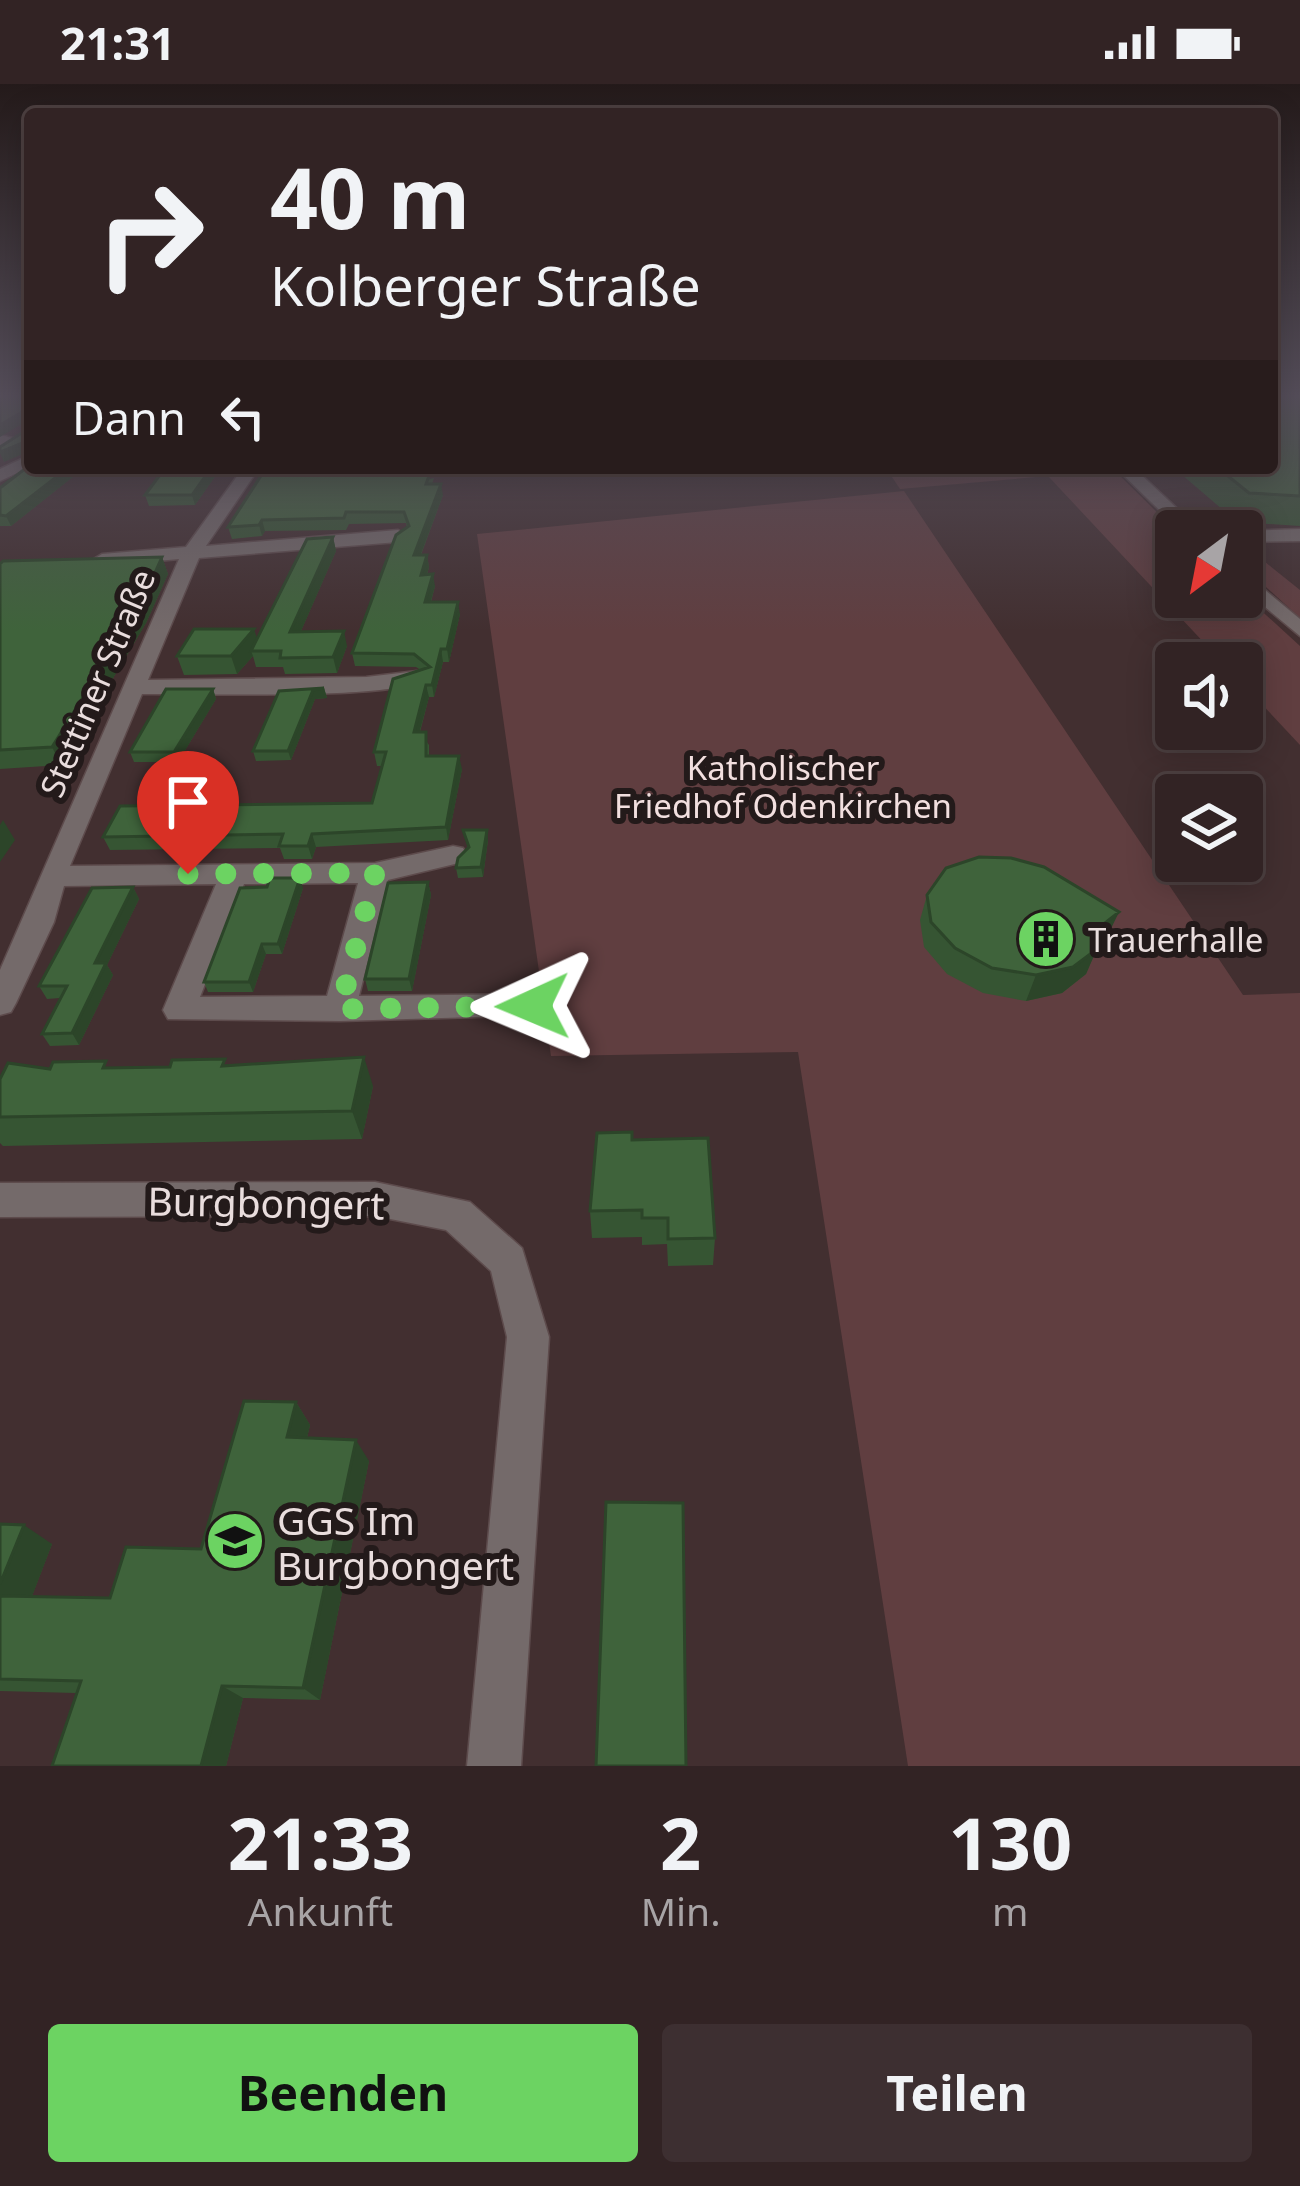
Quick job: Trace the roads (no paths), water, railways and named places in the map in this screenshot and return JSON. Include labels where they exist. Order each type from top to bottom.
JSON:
[{"type":"street","name":"Stettiner Straße","points":[[0,1003],[39,922],[52,876],[191,554],[247,474]]},
{"type":"street","points":[[1130,474],[1169,510]]},
{"type":"street","points":[[87,561],[398,536]]},
{"type":"street","points":[[1263,536],[1276,536],[1298,548]]},
{"type":"street","points":[[1263,596],[1300,630]]},
{"type":"street","points":[[132,687],[365,684],[417,678]]},
{"type":"street","points":[[52,876],[375,873],[453,855]]},
{"type":"street","points":[[340,1009],[375,873]]},
{"type":"street","points":[[234,874],[179,1010],[533,1006]]},
{"type":"street","name":"Burgbongert","points":[[0,1200],[375,1199],[456,1214],[508,1261],[528,1337],[494,1766]]},
{"type":"place","name":"Trauerhalle","points":[[1046,939]]},
{"type":"place","name":"GGS Im Burgbongert","points":[[235,1541]]},
{"type":"park label","name":"Katholischer Friedhof Odenkirchen","points":[[783,786]]}]
